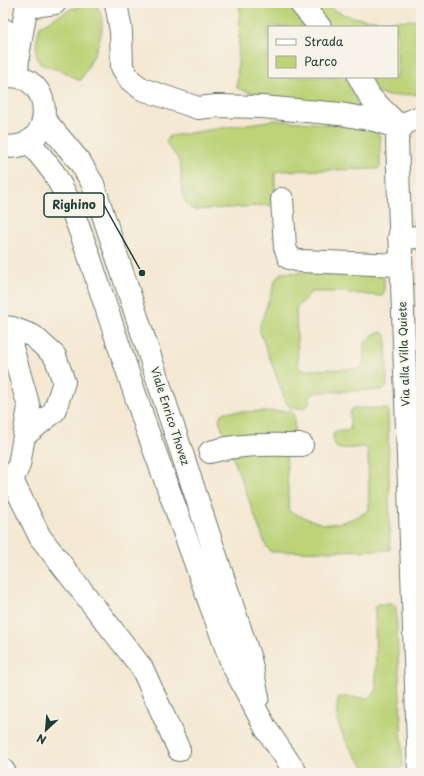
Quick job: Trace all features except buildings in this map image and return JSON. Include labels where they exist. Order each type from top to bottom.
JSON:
[{"type":"street","points":[[10,77],[18,56],[27,5],[55,3]]},
{"type":"street","points":[[116,3],[121,30],[122,67],[130,80],[142,89],[198,108],[216,106],[262,107],[340,114],[374,120],[400,128]]},
{"type":"street","points":[[300,3],[319,26]]},
{"type":"street","points":[[3,29],[7,32],[10,77]]},
{"type":"street","points":[[10,77],[29,82],[37,89],[45,108],[41,128],[11,147]]},
{"type":"street","points":[[360,78],[370,97],[400,128]]},
{"type":"street","points":[[400,128],[408,121],[421,117]]},
{"type":"street","name":"Viale Enrico Thovez","points":[[44,119],[80,162],[93,184],[250,658],[265,727]]},
{"type":"street","name":"Via alla Villa Quiete","points":[[400,128],[397,140],[399,238],[419,693],[419,773]]},
{"type":"street","name":"Viale Enrico Thovez","points":[[11,147],[54,173],[68,199],[87,250],[146,426],[232,664],[265,727],[296,773]]},
{"type":"street","points":[[282,199],[284,247],[289,258],[300,261],[400,265]]},
{"type":"street","points":[[399,238],[421,237]]},
{"type":"street","points":[[3,327],[12,328],[33,336],[55,356],[64,382],[54,412],[24,436]]},
{"type":"street","points":[[3,336],[11,344],[29,406],[19,465],[7,479],[40,537],[142,668],[179,750]]},
{"type":"street","points":[[210,452],[228,447],[254,444],[302,444]]},
{"type":"green space","points":[[94,3],[100,11],[102,31],[95,52],[81,80],[78,80],[65,72],[40,64],[36,50],[40,26],[71,9]]},
{"type":"green space","points":[[231,3],[290,3],[307,26],[268,26],[268,78],[346,78],[365,104],[366,108],[362,111],[252,93],[237,88],[240,9],[238,5]]},
{"type":"green space","points":[[309,3],[324,3],[345,15],[370,20],[421,20],[421,94],[388,96],[375,91],[365,78],[398,78],[398,26],[326,26]]},
{"type":"green space","points":[[274,120],[363,127],[376,131],[380,137],[380,167],[377,169],[279,171],[275,173],[275,197],[273,205],[194,210],[189,206],[183,195],[180,164],[166,142],[170,136]]},
{"type":"green space","points":[[419,213],[421,213],[421,252],[413,248],[413,220]]},
{"type":"green space","points":[[380,271],[384,274],[384,294],[381,296],[341,292],[311,292],[296,309],[298,365],[301,370],[359,369],[363,366],[364,343],[372,335],[382,332],[386,335],[387,387],[383,390],[317,392],[310,396],[309,404],[304,408],[291,408],[286,402],[260,332],[260,325],[276,279],[281,273]]},
{"type":"green space","points":[[353,408],[385,408],[388,410],[390,550],[271,552],[266,546],[219,420],[221,415],[225,412],[291,411],[294,416],[295,443],[286,450],[289,511],[316,522],[330,524],[355,518],[369,509],[368,449],[365,447],[339,449],[335,446],[333,435],[335,431],[347,431],[350,429],[350,413]]},
{"type":"green space","points":[[378,604],[393,604],[396,607],[403,767],[385,773],[369,773],[344,738],[337,718],[337,707],[339,697],[369,698],[376,691],[375,606]]},
{"type":"place","name":"Righino","points":[[142,273]]}]
